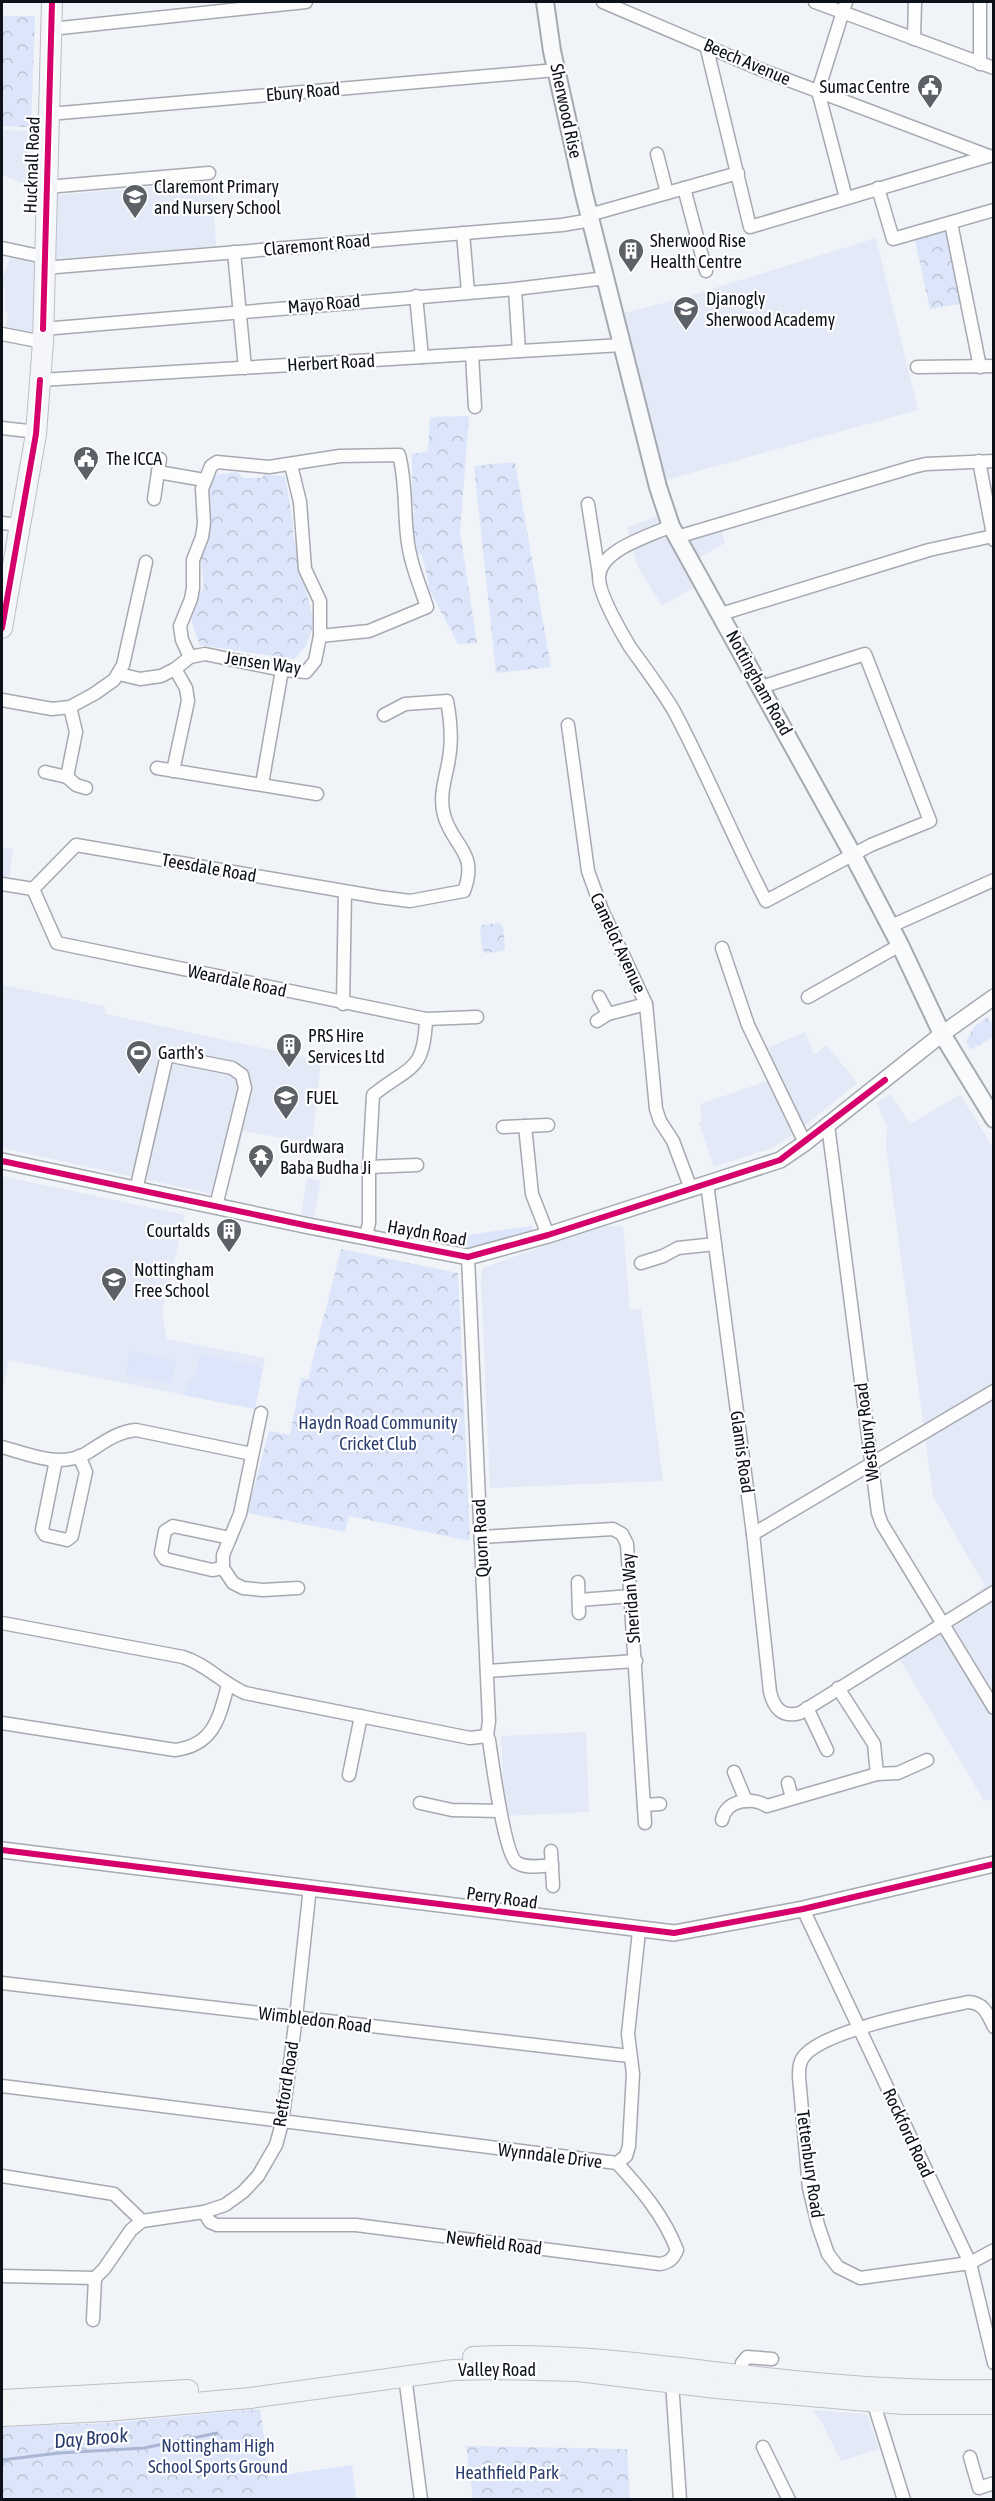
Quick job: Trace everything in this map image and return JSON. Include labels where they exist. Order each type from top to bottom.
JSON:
[{"type":"highway","name":"Valley Road","points":[[2,2400],[44,2400],[235,2387],[449,2358],[509,2355],[619,2360],[741,2376],[918,2390],[993,2390]]},
{"type":"highway","name":"Valley Road","points":[[2,2415],[106,2411],[258,2397],[453,2370],[532,2369],[578,2371],[873,2401],[947,2406],[993,2404]]},
{"type":"main road","name":"Hucknall Road","points":[[2,628],[11,524],[37,432],[43,335],[52,2]]},
{"type":"main road","name":"Sherwood Rise","points":[[545,2],[556,70],[590,218]]},
{"type":"main road","name":"Nottingham Road","points":[[590,218],[658,487],[674,532],[891,926],[942,1034],[991,1110]]},
{"type":"street","points":[[51,29],[306,2]]},
{"type":"street","name":"Beech Avenue","points":[[603,2],[762,70],[991,157]]},
{"type":"street","points":[[815,2],[844,7],[914,39],[993,68]]},
{"type":"street","points":[[914,39],[915,2]]},
{"type":"street","points":[[980,2],[980,64]]},
{"type":"street","points":[[844,7],[818,91],[846,198]]},
{"type":"street","points":[[706,45],[750,226],[991,157]]},
{"type":"street","name":"Ebury Road","points":[[49,114],[556,70]]},
{"type":"street","points":[[657,154],[667,193]]},
{"type":"street","points":[[47,187],[209,173]]},
{"type":"street","name":"Claremont Road","points":[[2,248],[44,263],[234,252],[562,225],[738,173]]},
{"type":"street","points":[[684,188],[706,271]]},
{"type":"street","points":[[878,188],[893,239],[993,210]]},
{"type":"street","points":[[951,223],[980,367]]},
{"type":"street","points":[[463,233],[468,292]]},
{"type":"street","points":[[234,252],[245,368]]},
{"type":"street","name":"Mayo Road","points":[[2,334],[43,335],[240,311],[515,289],[606,278]]},
{"type":"street","points":[[515,289],[519,351]]},
{"type":"street","points":[[416,296],[422,357]]},
{"type":"street","name":"Herbert Road","points":[[40,380],[622,345]]},
{"type":"street","points":[[471,354],[475,407]]},
{"type":"street","points":[[917,367],[993,366]]},
{"type":"street","points":[[2,428],[37,432]]},
{"type":"street","points":[[119,674],[140,679],[160,676],[175,669],[190,657],[182,640],[180,626],[191,599],[193,560],[202,537],[204,523],[202,489],[211,466],[217,462],[269,467],[340,456],[399,455],[404,480],[408,543],[417,582],[427,607],[369,631],[320,636]]},
{"type":"street","points":[[721,614],[929,550],[993,538],[979,461]]},
{"type":"street","points":[[599,576],[603,564],[614,552],[674,532],[913,467],[993,461]]},
{"type":"street","name":"Jensen Way","points":[[190,657],[205,654],[282,670],[306,672],[315,661],[320,636],[320,602],[305,569],[300,502],[291,465]]},
{"type":"street","points":[[154,499],[159,466],[204,480]]},
{"type":"street","points":[[588,504],[599,576],[618,627],[672,709],[766,901],[853,855],[930,821],[865,654],[761,687]]},
{"type":"street","points":[[2,700],[52,709],[70,707],[94,694],[119,674],[146,562]]},
{"type":"street","points":[[173,771],[188,700],[186,688],[175,669]]},
{"type":"street","points":[[255,783],[282,670]]},
{"type":"street","name":"Teesdale Road","points":[[33,889],[76,845],[345,892],[410,901],[464,891],[468,862],[462,846],[444,816],[441,799],[450,751],[451,720],[447,701],[405,704],[384,715]]},
{"type":"street","points":[[68,777],[76,732],[70,707]]},
{"type":"street","name":"Camelot Avenue","points":[[568,725],[580,761],[581,828],[593,889],[646,1004],[656,1109],[660,1121],[673,1141],[692,1189]]},
{"type":"street","points":[[157,768],[317,794]]},
{"type":"street","points":[[45,772],[68,777],[76,785],[86,788]]},
{"type":"street","points":[[891,926],[993,880]]},
{"type":"street","points":[[2,884],[33,889]]},
{"type":"street","name":"Weardale Road","points":[[33,889],[57,943],[343,1004],[426,1019],[477,1017]]},
{"type":"street","points":[[343,1004],[345,892]]},
{"type":"street","points":[[808,997],[900,945]]},
{"type":"street","points":[[722,946],[752,1034],[805,1143]]},
{"type":"street","points":[[599,997],[608,1014]]},
{"type":"street","name":"Haydn Road","points":[[2,1161],[468,1257],[548,1235],[771,1164],[805,1143],[942,1034],[993,998]]},
{"type":"street","points":[[597,1021],[608,1014],[646,1004]]},
{"type":"street","points":[[366,1236],[369,1222],[373,1095],[396,1080],[420,1059],[425,1045],[426,1019]]},
{"type":"street","points":[[136,1190],[167,1055],[232,1068],[242,1076],[245,1088],[216,1206]]},
{"type":"street","points":[[503,1127],[548,1125]]},
{"type":"street","name":"Westbury Road","points":[[828,1125],[875,1500],[882,1524],[944,1623],[993,1708]]},
{"type":"street","points":[[525,1126],[532,1194],[548,1235]]},
{"type":"street","points":[[369,1167],[417,1165]]},
{"type":"street","name":"Glamis Road","points":[[707,1183],[753,1534],[770,1692],[775,1707],[786,1714],[795,1714],[807,1708]]},
{"type":"street","points":[[641,1263],[678,1248],[715,1244]]},
{"type":"street","name":"Quorn Road","points":[[468,1257],[489,1721],[487,1736],[501,1813],[512,1857],[517,1862],[530,1866],[552,1865]]},
{"type":"street","points":[[753,1534],[993,1391]]},
{"type":"street","points":[[261,1413],[240,1514],[223,1555],[223,1568],[233,1583],[243,1588],[263,1590],[298,1588]]},
{"type":"street","points":[[2,1447],[56,1460],[79,1456],[114,1435],[136,1430],[252,1454]]},
{"type":"street","points":[[56,1460],[42,1530],[45,1535],[67,1540],[72,1536],[86,1472],[79,1456]]},
{"type":"street","points":[[223,1568],[212,1570],[165,1559],[161,1553],[165,1531],[172,1526],[230,1538]]},
{"type":"street","name":"Sheridan Way","points":[[481,1537],[613,1529],[622,1534],[627,1544],[645,1823]]},
{"type":"street","points":[[578,1582],[579,1613]]},
{"type":"street","points":[[827,1750],[807,1708],[993,1592]]},
{"type":"street","points":[[579,1600],[631,1596]]},
{"type":"street","points":[[2,1623],[183,1657],[202,1666],[228,1685],[245,1692],[470,1738],[487,1736]]},
{"type":"street","points":[[487,1671],[636,1661]]},
{"type":"street","points":[[2,1724],[175,1750],[198,1744],[209,1734],[220,1715],[228,1685]]},
{"type":"street","points":[[838,1688],[874,1744],[878,1774]]},
{"type":"street","points":[[349,1775],[361,1716]]},
{"type":"street","points":[[722,1820],[730,1806],[746,1801],[757,1801],[767,1806],[878,1774],[898,1773],[927,1760]]},
{"type":"street","points":[[734,1772],[746,1801]]},
{"type":"street","points":[[788,1784],[792,1798]]},
{"type":"street","points":[[420,1803],[452,1810],[501,1813]]},
{"type":"street","points":[[644,1805],[660,1804]]},
{"type":"street","name":"Perry Road","points":[[2,1850],[674,1934],[803,1909],[993,1864]]},
{"type":"street","points":[[551,1851],[553,1886]]},
{"type":"street","name":"Retford Road","points":[[142,2221],[204,2212],[225,2205],[243,2192],[258,2176],[276,2145],[282,2123],[296,2017],[310,1887]]},
{"type":"street","name":"Rockford Road","points":[[803,1909],[969,2263],[993,2363]]},
{"type":"street","name":"Wynndale Drive","points":[[2,2086],[282,2123],[617,2163],[626,2156],[629,2146],[633,2074],[628,2034],[639,1930]]},
{"type":"street","name":"Wimbledon Road","points":[[2,1983],[629,2056]]},
{"type":"street","name":"Tettenbury Road","points":[[969,2263],[860,2278],[838,2267],[828,2254],[809,2188],[799,2077],[800,2061],[812,2049],[859,2028],[968,2002],[975,2002],[984,2007],[993,2027]]},
{"type":"street","name":"Newfield Road","points":[[204,2212],[210,2222],[217,2225],[356,2225],[649,2262],[668,2262],[677,2250],[673,2240],[659,2214],[642,2190],[617,2163]]},
{"type":"street","points":[[2,2176],[114,2194],[142,2221],[131,2230],[95,2278],[93,2320]]},
{"type":"street","points":[[969,2263],[993,2250]]},
{"type":"street","points":[[2,2276],[95,2278]]},
{"type":"street","points":[[741,2376],[742,2363],[747,2357],[772,2359]]},
{"type":"street","points":[[405,2376],[421,2499]]},
{"type":"street","points":[[672,2382],[680,2499]]},
{"type":"street","points":[[873,2401],[904,2499]]},
{"type":"street","points":[[763,2447],[789,2499]]},
{"type":"street","points":[[970,2457],[979,2488],[993,2483]]},
{"type":"shaded area","points":[[2,130],[34,131],[32,187],[2,175]]},
{"type":"shaded area","name":"Claremont Primary and Nursery School","points":[[212,182],[216,246],[54,259],[56,195]]},
{"type":"shaded area","points":[[876,238],[918,410],[666,480],[624,313],[683,298]]},
{"type":"shaded area","points":[[10,257],[36,263],[34,336],[4,331],[8,313],[5,312],[5,287],[2,286],[2,280]]},
{"type":"shaded area","points":[[658,516],[672,544],[720,528],[725,543],[684,567],[695,587],[662,606],[637,565],[627,528]]},
{"type":"shaded area","points":[[2,847],[13,849],[8,884],[2,883]]},
{"type":"shaded area","points":[[2,985],[104,1006],[106,1014],[321,1061],[312,1143],[243,1131],[238,1155],[229,1164],[222,1196],[2,1148]]},
{"type":"shaded area","points":[[805,1032],[814,1055],[827,1045],[857,1083],[803,1127],[768,1048]]},
{"type":"shaded area","points":[[768,1081],[792,1135],[772,1148],[714,1167],[699,1123],[702,1122],[700,1104]]},
{"type":"shaded area","points":[[890,1094],[910,1124],[959,1095],[961,1096],[993,1147],[993,1802],[991,1799],[984,1801],[898,1656],[985,1586],[933,1496],[886,1146],[887,1127],[877,1103]]},
{"type":"shaded area","name":"Nottingham Free School","points":[[2,1176],[185,1215],[162,1313],[167,1339],[265,1358],[255,1409],[9,1360],[2,1394]]},
{"type":"shaded area","points":[[307,1178],[321,1181],[314,1217],[301,1214]]},
{"type":"shaded area","points":[[603,1225],[623,1227],[630,1310],[641,1309],[663,1481],[490,1488],[481,1279],[483,1268]]},
{"type":"shaded area","points":[[586,1732],[589,1812],[505,1816],[501,1736]]},
{"type":"shaded area","points":[[812,2410],[867,2414],[879,2449],[841,2461],[822,2423]]},
{"type":"green space","points":[[2,16],[35,16],[31,127],[2,126]]},
{"type":"green space","points":[[949,226],[965,303],[930,309],[914,236]]},
{"type":"green space","points":[[469,416],[460,532],[477,643],[458,644],[428,587],[422,555],[417,553],[414,542],[412,454],[428,451],[430,417]]},
{"type":"green space","points":[[515,462],[551,667],[496,673],[474,466]]},
{"type":"green space","points":[[266,471],[267,475],[285,476],[293,535],[314,624],[306,646],[294,659],[200,645],[192,622],[192,610],[204,588],[201,557],[208,534],[205,514],[210,492],[209,480],[213,475],[237,472],[243,478],[262,478]]},
{"type":"green space","points":[[498,923],[503,926],[505,948],[503,951],[486,953],[482,950],[480,928],[483,925]]},
{"type":"green space","points":[[988,1017],[993,1026],[993,1037],[970,1050],[966,1041],[974,1027]]},
{"type":"green space","points":[[532,1226],[532,1230],[477,1246],[467,1247],[424,1241]]},
{"type":"green space","name":"Haydn Road Community Cricket Club","points":[[341,1249],[458,1273],[470,1541],[349,1516],[345,1532],[247,1513],[269,1431],[290,1435],[301,1378],[308,1379]]},
{"type":"green space","points":[[130,1351],[176,1361],[171,1384],[125,1374]]},
{"type":"green space","points":[[200,1354],[263,1367],[255,1409],[183,1395],[190,1379],[195,1379]]},
{"type":"green space","name":"Nottingham High School Sports Ground","points":[[260,2409],[270,2476],[267,2477],[270,2499],[2,2499],[2,2427],[109,2423]]},
{"type":"green space","name":"Heathfield Park","points":[[466,2446],[627,2449],[630,2499],[473,2499]]},
{"type":"green space","points":[[352,2465],[356,2499],[270,2499],[267,2477]]},
{"type":"waterway","name":"Day Brook","points":[[2,2460],[59,2453],[144,2448],[217,2433]]},
{"type":"cycle path","points":[[43,329],[52,2]]},
{"type":"cycle path","points":[[2,628],[36,434],[40,380]]},
{"type":"cycle path","points":[[2,1161],[468,1257],[548,1235],[780,1160],[885,1080]]},
{"type":"cycle path","points":[[2,1850],[674,1933],[803,1909],[994,1864]]},
{"type":"place","name":"Sumac Centre","points":[[930,110]]},
{"type":"place","name":"Claremont Primary and Nursery School","points":[[135,220]]},
{"type":"place","name":"Sherwood Rise Health Centre","points":[[631,274]]},
{"type":"place","name":"Djanogly Sherwood Academy","points":[[686,332]]},
{"type":"place","name":"The ICCA","points":[[86,482]]},
{"type":"place","name":"PRS Hire Services Ltd","points":[[289,1069]]},
{"type":"place","name":"Garth's","points":[[139,1076]]},
{"type":"place","name":"FUEL","points":[[286,1121]]},
{"type":"place","name":"Gurdwara Baba Budha Ji","points":[[261,1180]]},
{"type":"place","name":"Courtalds","points":[[229,1254]]},
{"type":"place","name":"Nottingham Free School","points":[[114,1303]]}]
